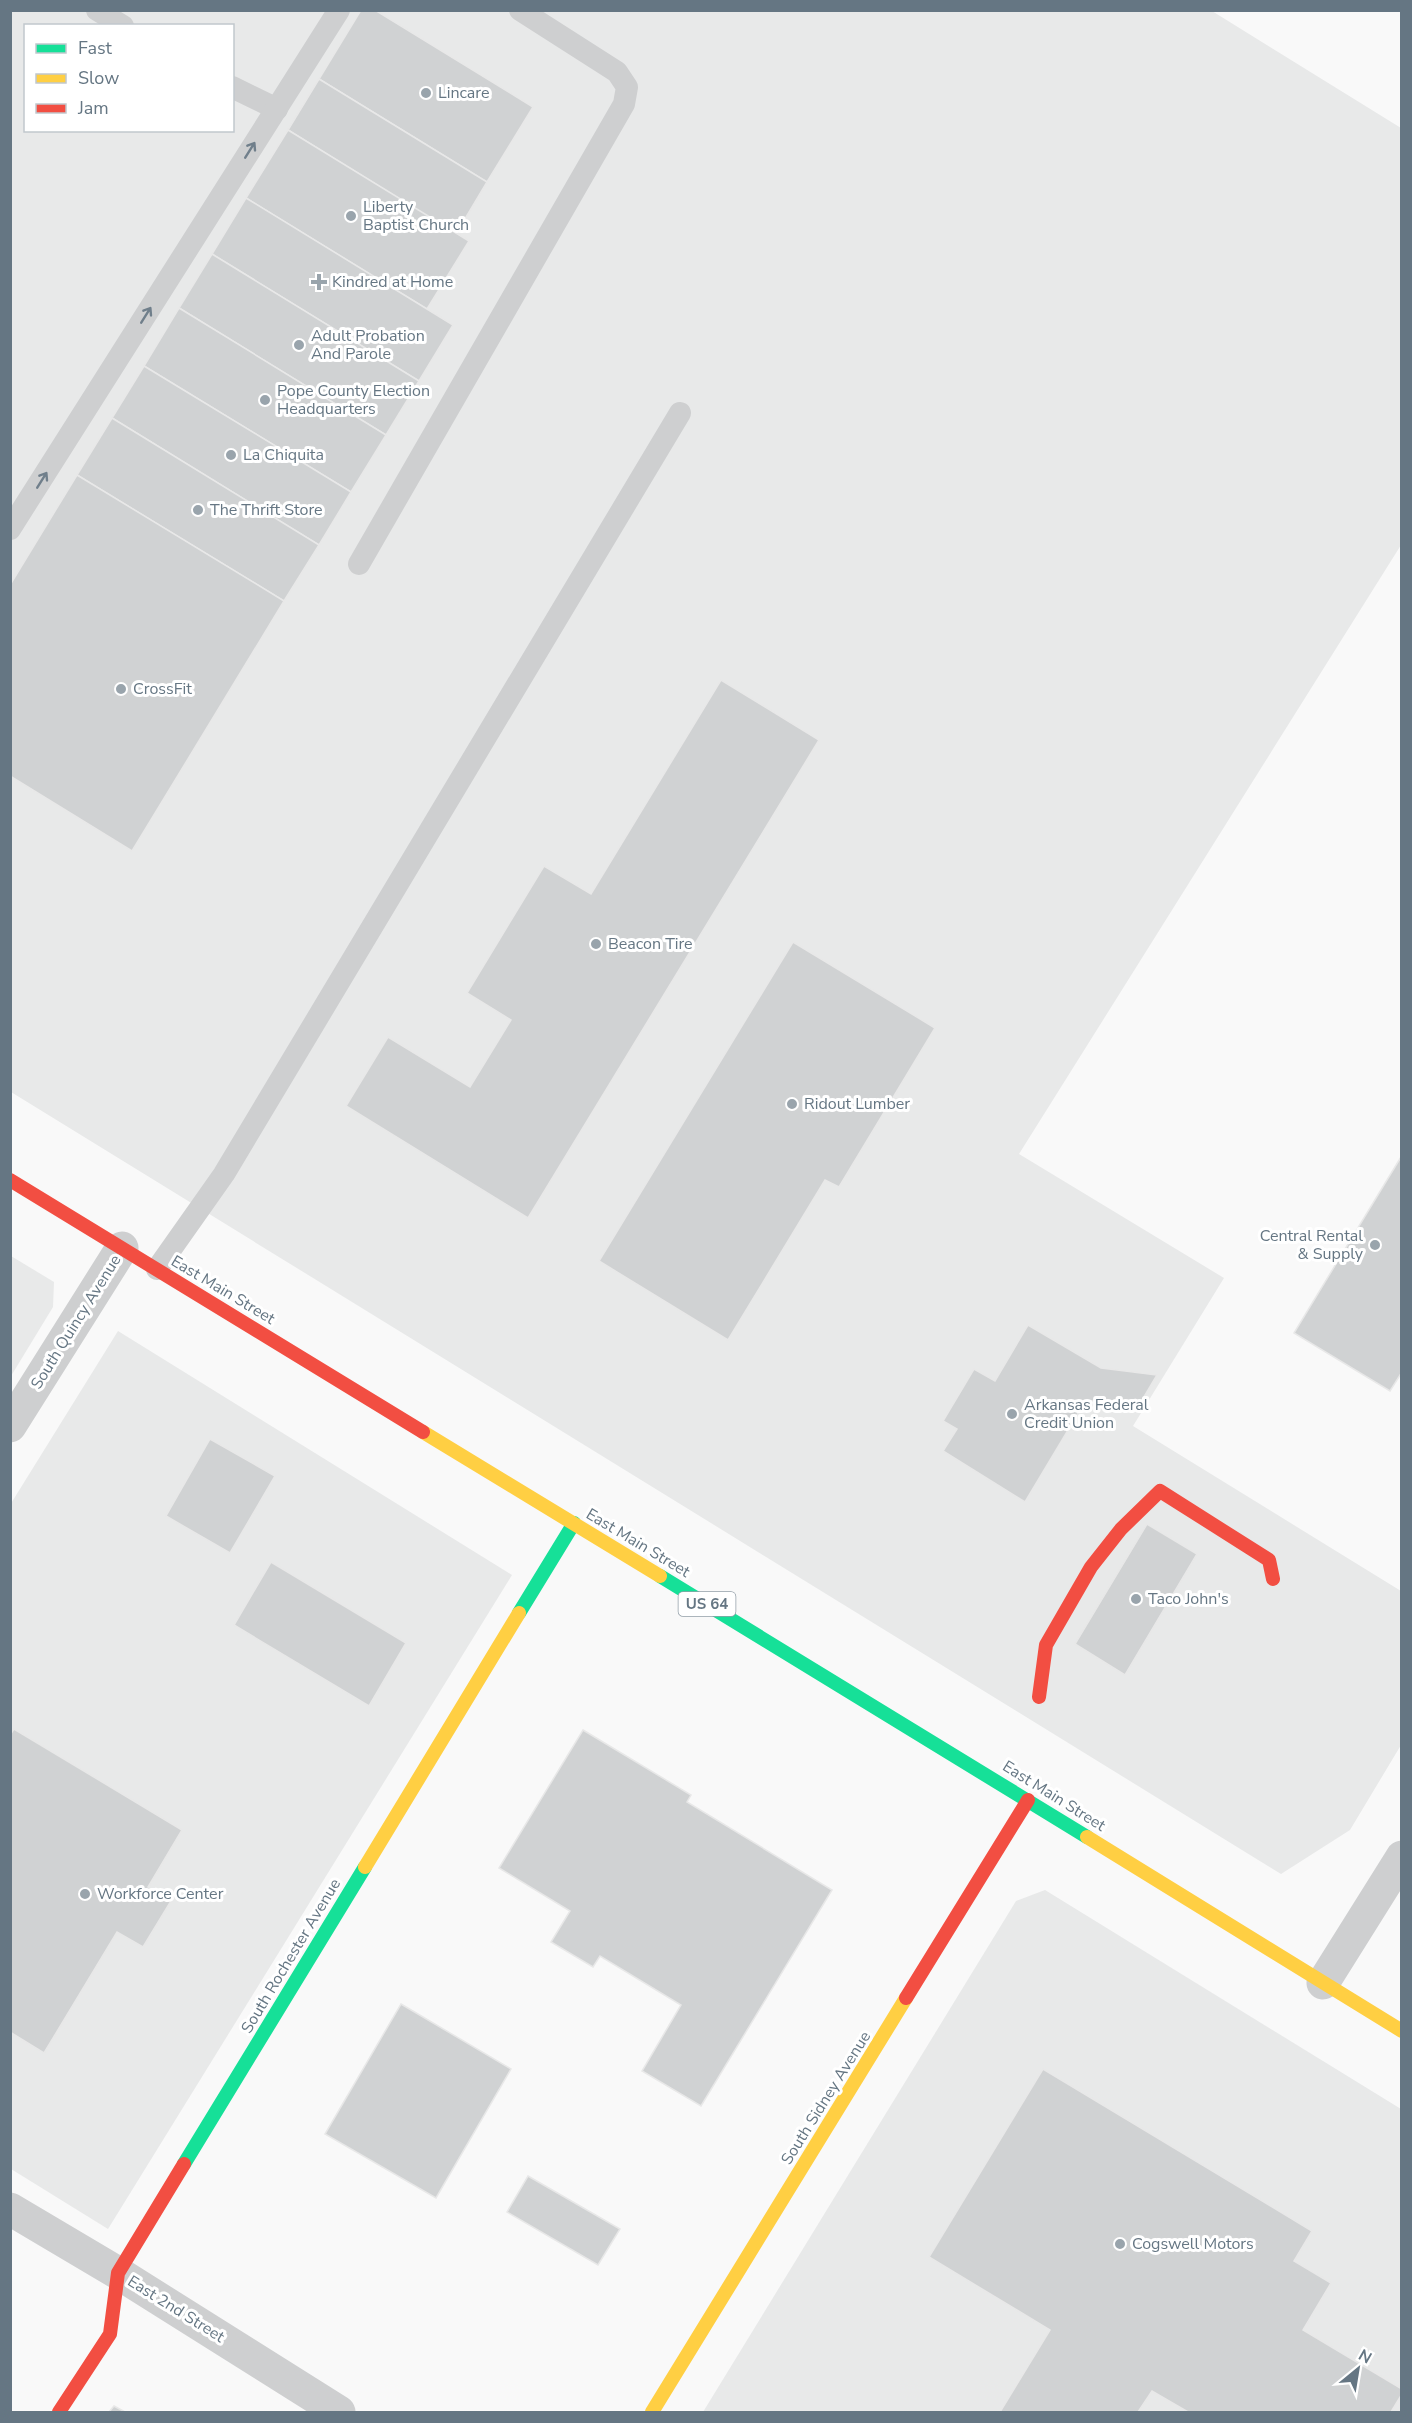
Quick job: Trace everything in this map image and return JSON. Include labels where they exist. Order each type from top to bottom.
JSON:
[{"type":"street","name":"East Main Street","points":[[10,1180],[1028,1800],[1401,2031]]},
{"type":"street","name":"South Quincy Avenue","points":[[10,1426],[122,1248]]},
{"type":"street","points":[[1039,1697],[1046,1645],[1091,1567],[1121,1529],[1160,1491],[1269,1560],[1274,1579]]},
{"type":"street","name":"South Rochester Avenue","points":[[58,2412],[110,2334],[118,2273],[573,1524]]},
{"type":"street","name":"South Sidney Avenue","points":[[652,2412],[1028,1800]]},
{"type":"street","points":[[1323,1983],[1401,1857]]},
{"type":"street","name":"East 2nd Street","points":[[10,2210],[118,2273],[339,2412]]},
{"type":"lane","points":[[97,10],[120,24]]},
{"type":"lane","points":[[10,529],[339,10]]},
{"type":"lane","points":[[359,564],[624,104],[627,87],[617,72],[520,10]]},
{"type":"lane","points":[[234,88],[276,109]]},
{"type":"lane","points":[[157,1269],[224,1174],[680,412]]},
{"type":"shaded area","points":[[10,11],[1212,11],[1401,128],[1401,545],[1019,1154],[1224,1278],[1133,1426],[1401,1591],[1401,1745],[1350,1830],[1281,1874],[11,1092]]},
{"type":"shaded area","points":[[11,1256],[54,1282],[53,1307],[11,1376]]},
{"type":"shaded area","points":[[118,1331],[512,1575],[108,2229],[11,2169],[10,1505]]},
{"type":"shaded area","points":[[1045,1890],[1401,2109],[1401,2412],[703,2412],[1016,1901]]},
{"type":"building","name":"Lincare","points":[[361,10],[375,10],[533,107],[487,182],[319,79]]},
{"type":"building","points":[[319,79],[487,182],[456,234],[288,130]]},
{"type":"building","name":"Liberty Baptist Church","points":[[288,130],[469,241],[427,309],[246,198]]},
{"type":"building","name":"Kindred at Home","points":[[246,198],[453,325],[419,381],[212,254]]},
{"type":"building","name":"Adult Probation And Parole","points":[[212,254],[419,381],[386,435],[179,308]]},
{"type":"building","name":"Pope County Election Headquarters","points":[[179,308],[386,435],[351,492],[144,366]]},
{"type":"building","name":"La Chiquita","points":[[144,366],[351,492],[319,545],[112,418]]},
{"type":"building","name":"The Thrift Store","points":[[112,418],[319,545],[284,601],[77,475]]},
{"type":"building","name":"CrossFit","points":[[77,475],[284,601],[132,851],[10,776],[10,585]]},
{"type":"building","name":"Beacon Tire","points":[[721,680],[819,740],[528,1218],[346,1106],[388,1037],[470,1087],[511,1020],[467,993],[544,866],[591,894]]},
{"type":"building","name":"Ridout Lumber","points":[[793,942],[935,1028],[839,1187],[825,1180],[728,1340],[599,1261]]},
{"type":"building","name":"Central Rental & Supply","points":[[1401,1157],[1402,1372],[1390,1391],[1294,1333]]},
{"type":"building","name":"Arkansas Federal Credit Union","points":[[1028,1325],[1101,1368],[1157,1375],[1138,1407],[1086,1400],[1025,1502],[943,1451],[957,1429],[943,1421],[974,1369],[995,1381]]},
{"type":"building","points":[[210,1439],[275,1476],[230,1553],[166,1516]]},
{"type":"building","name":"Taco John's","points":[[1147,1524],[1197,1554],[1125,1675],[1075,1644]]},
{"type":"building","points":[[271,1562],[406,1643],[369,1706],[234,1625]]},
{"type":"building","name":"Workforce Center","points":[[14,1729],[182,1830],[148,1887],[171,1901],[143,1947],[117,1932],[44,2053],[10,2032],[10,1735]]},
{"type":"building","points":[[583,1730],[691,1795],[687,1802],[832,1890],[701,2106],[642,2071],[681,2005],[600,1956],[593,1967],[551,1942],[570,1911],[499,1868]]},
{"type":"building","points":[[401,2004],[511,2069],[436,2198],[325,2134]]},
{"type":"building","name":"Cogswell Motors","points":[[1043,2069],[1312,2231],[1294,2261],[1331,2283],[1303,2330],[1402,2389],[1402,2394],[1391,2412],[1188,2412],[1152,2391],[1138,2412],[1000,2412],[1050,2330],[929,2257]]},
{"type":"building","points":[[528,2176],[620,2229],[598,2265],[507,2212]]},
{"type":"building","points":[[114,2406],[125,2412],[109,2412]]},
{"type":"traffic: fast","points":[[519,1613],[574,1523]]},
{"type":"traffic: fast","points":[[660,1576],[1087,1837]]},
{"type":"traffic: fast","points":[[184,2164],[365,1867]]},
{"type":"traffic: slow","points":[[423,1432],[660,1576]]},
{"type":"traffic: slow","points":[[365,1867],[519,1613]]},
{"type":"traffic: slow","points":[[1087,1837],[1402,2031]]},
{"type":"traffic: slow","points":[[652,2412],[906,1998]]},
{"type":"traffic: jam","points":[[10,1180],[423,1432]]},
{"type":"traffic: jam","points":[[1039,1697],[1046,1645],[1091,1567],[1121,1529],[1160,1491],[1269,1560],[1273,1579]]},
{"type":"traffic: jam","points":[[906,1998],[1028,1800]]},
{"type":"traffic: jam","points":[[59,2412],[110,2334],[118,2273],[184,2164]]},
{"type":"place","name":"Lincare","points":[[426,93]]},
{"type":"place","name":"Liberty Baptist Church","points":[[351,216]]},
{"type":"place","name":"Kindred at Home","points":[[319,282]]},
{"type":"place","name":"Adult Probation And Parole","points":[[299,345]]},
{"type":"place","name":"Pope County Election Headquarters","points":[[265,400]]},
{"type":"place","name":"La Chiquita","points":[[231,455]]},
{"type":"place","name":"The Thrift Store","points":[[198,510]]},
{"type":"place","name":"CrossFit","points":[[121,689]]},
{"type":"place","name":"Beacon Tire","points":[[596,944]]},
{"type":"place","name":"Ridout Lumber","points":[[792,1104]]},
{"type":"place","name":"Central Rental & Supply","points":[[1375,1245]]},
{"type":"place","name":"Arkansas Federal Credit Union","points":[[1012,1414]]},
{"type":"place","name":"Taco John's","points":[[1136,1599]]},
{"type":"place","name":"Workforce Center","points":[[85,1894]]},
{"type":"place","name":"Cogswell Motors","points":[[1120,2244]]}]
